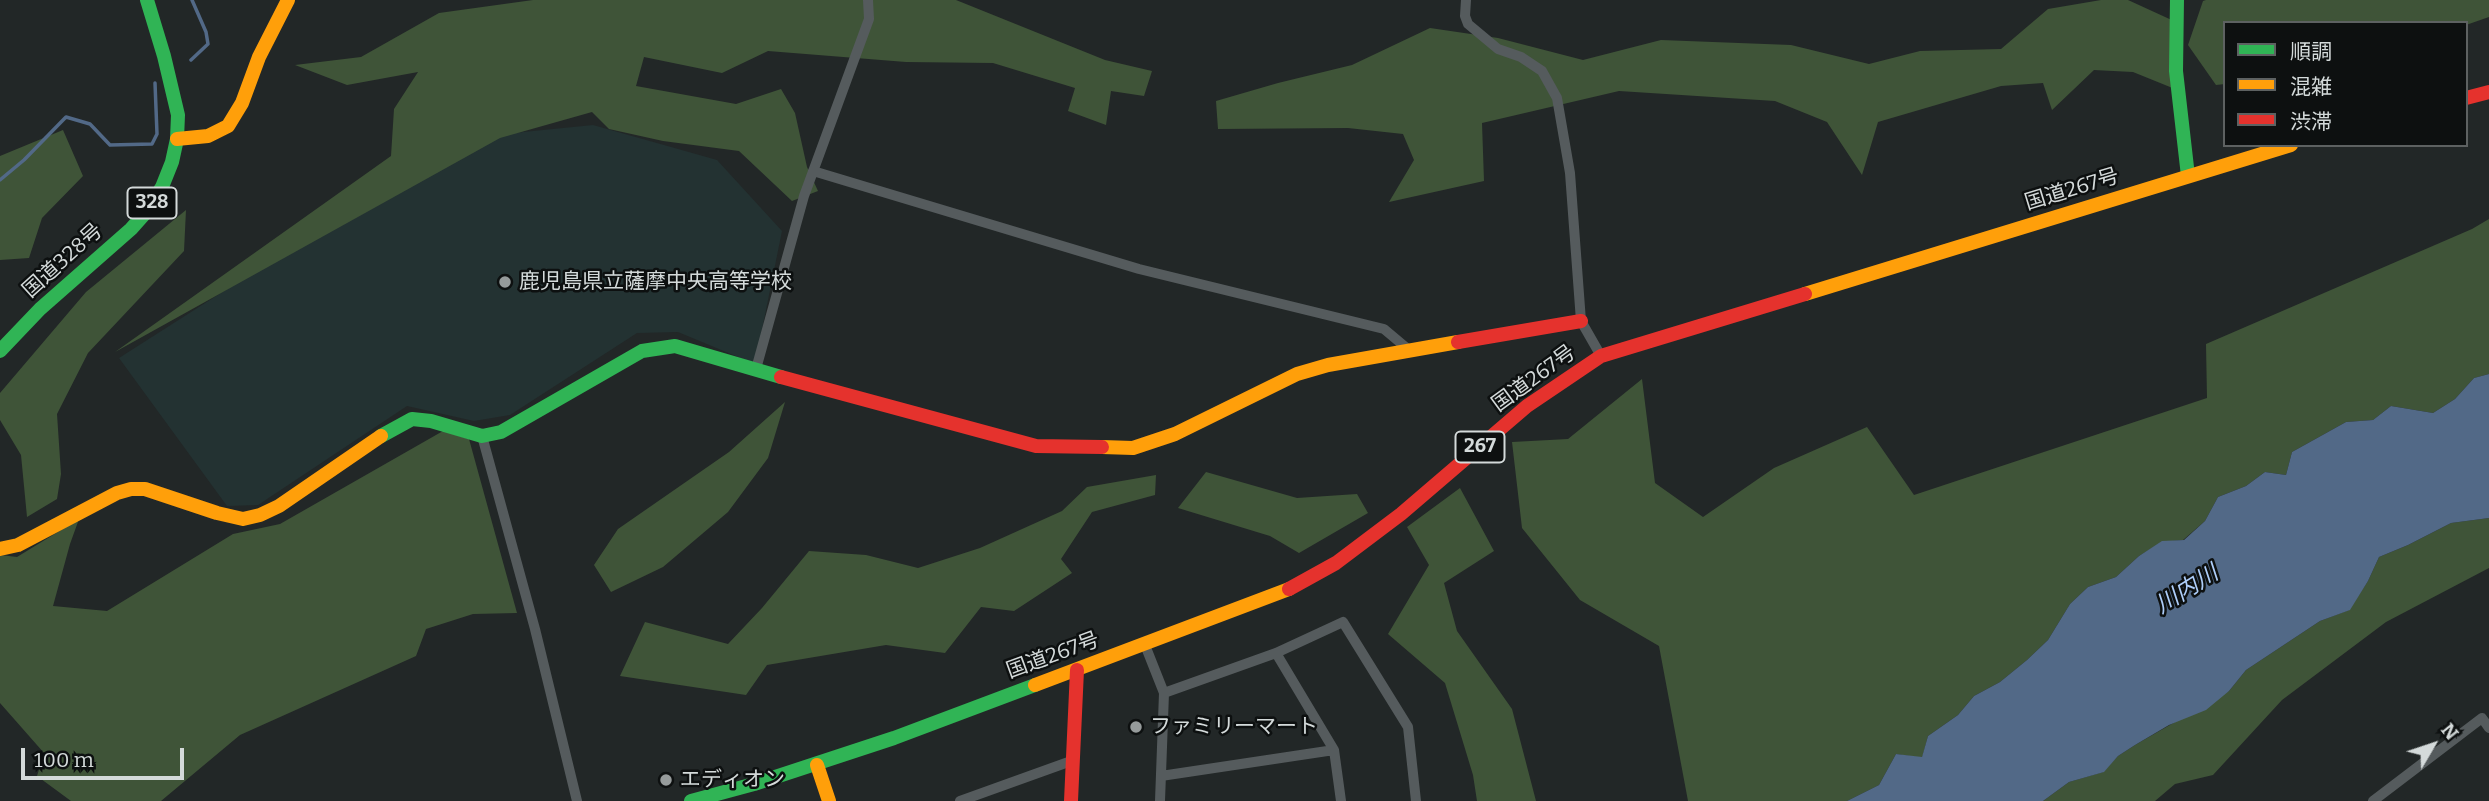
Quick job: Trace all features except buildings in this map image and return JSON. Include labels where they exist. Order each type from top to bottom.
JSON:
[{"type":"main road","name":"国道328号","points":[[0,351],[40,309],[147,211],[162,187],[172,162],[178,115],[147,0]]},
{"type":"main road","points":[[177,139],[208,136],[228,126],[242,103],[259,57],[288,0]]},
{"type":"main road","points":[[2177,0],[2176,71],[2188,176]]},
{"type":"main road","points":[[2468,97],[2489,92]]},
{"type":"main road","name":"国道267号","points":[[691,801],[817,765],[1283,592],[1336,563],[1401,514],[1527,406],[1601,356],[2284,147]]},
{"type":"main road","points":[[0,549],[18,545],[117,493],[131,489],[145,489],[243,519],[260,514],[279,506],[398,425],[412,419],[431,421],[481,436],[501,432],[642,351],[675,346],[839,394],[1036,446],[1133,447],[1184,430],[1297,373],[1347,361],[1581,321]]},
{"type":"main road","points":[[1071,801],[1077,670]]},
{"type":"main road","points":[[817,765],[829,801]]},
{"type":"street","points":[[756,369],[813,171],[869,19],[869,0]]},
{"type":"street","points":[[1466,0],[1465,16],[1468,24],[1498,48],[1521,57],[1542,71],[1557,97],[1570,173],[1581,321],[1601,356]]},
{"type":"street","points":[[813,171],[1139,270],[1384,329],[1409,351]]},
{"type":"street","points":[[481,436],[535,629],[577,801]]},
{"type":"street","points":[[1164,693],[1276,653],[1343,622],[1408,727],[1416,801]]},
{"type":"street","points":[[1145,645],[1164,693],[1160,801]]},
{"type":"street","points":[[1276,653],[1334,750],[1341,801]]},
{"type":"street","points":[[2373,801],[2482,718],[2489,728]]},
{"type":"street","points":[[1161,776],[1334,750]]},
{"type":"street","points":[[960,801],[1074,760]]},
{"type":"street","points":[[998,801],[999,787]]},
{"type":"shaded area","name":"鹿児島県立薩摩中央高等学校","points":[[593,125],[717,160],[782,231],[755,364],[678,332],[637,333],[510,415],[474,421],[407,406],[258,505],[227,506],[119,358],[329,224],[493,135]]},
{"type":"green space","points":[[533,0],[956,0],[1105,60],[1152,71],[1144,96],[1111,91],[1106,125],[1068,111],[1075,88],[993,63],[906,62],[768,51],[722,73],[644,57],[636,86],[736,104],[781,89],[795,113],[807,167],[818,191],[792,201],[739,151],[663,141],[609,129],[592,112],[500,138],[115,352],[391,156],[394,109],[418,72],[347,85],[295,65],[361,57],[439,13]]},
{"type":"green space","points":[[2101,0],[2128,0],[2176,22],[2175,89],[2133,72],[2094,70],[2052,110],[2043,83],[2001,86],[1878,122],[1862,175],[1827,122],[1775,101],[1619,91],[1482,123],[1484,181],[1389,202],[1414,160],[1403,134],[1348,128],[1218,129],[1216,101],[1352,65],[1430,28],[1498,38],[1583,60],[1661,40],[1791,45],[1869,64],[1920,51],[2001,49],[2048,9]]},
{"type":"green space","points":[[2489,0],[2489,17],[2468,24],[2468,21],[2223,21],[2223,84],[2216,85],[2188,45],[2203,1]]},
{"type":"green space","points":[[63,130],[83,176],[42,218],[29,258],[0,260],[0,156]]},
{"type":"green space","points":[[186,210],[184,251],[88,353],[57,414],[61,474],[57,499],[27,517],[21,455],[0,420],[0,393],[86,292]]},
{"type":"green space","points":[[2489,219],[2489,374],[2474,378],[2455,399],[2433,413],[2391,406],[2373,420],[2346,422],[2292,452],[2286,475],[2265,472],[2246,486],[2218,497],[2205,521],[2183,540],[2162,542],[2139,556],[2116,577],[2088,587],[2070,604],[2048,640],[2027,660],[2000,682],[1974,696],[1958,715],[1928,736],[1922,758],[1896,754],[1879,785],[1847,801],[1688,801],[1659,646],[1580,600],[1522,528],[1512,442],[1568,439],[1642,379],[1655,483],[1703,517],[1774,468],[1867,427],[1914,495],[2207,398],[2206,344],[2472,229]]},
{"type":"green space","points":[[785,402],[768,458],[728,512],[663,567],[611,592],[594,565],[618,529],[729,452]]},
{"type":"green space","points":[[443,431],[469,439],[517,613],[473,614],[426,629],[416,656],[240,735],[161,801],[71,801],[37,776],[44,753],[0,703],[0,555],[17,557],[79,519],[53,606],[107,611],[233,534],[280,524]]},
{"type":"green space","points":[[1206,472],[1297,498],[1357,494],[1368,513],[1299,553],[1270,536],[1178,508]]},
{"type":"green space","points":[[1156,475],[1155,495],[1092,512],[1061,559],[1072,573],[1014,611],[981,607],[945,653],[886,645],[767,665],[746,695],[620,676],[645,622],[728,644],[809,551],[866,555],[918,568],[980,548],[1062,511],[1087,487]]},
{"type":"green space","points":[[1460,488],[1494,551],[1444,583],[1457,631],[1512,709],[1536,801],[1477,801],[1473,775],[1445,683],[1388,634],[1429,565],[1407,527]]},
{"type":"green space","points":[[2489,518],[2489,568],[2386,622],[2282,700],[2213,775],[2175,784],[2155,801],[2043,801],[2069,782],[2103,772],[2118,756],[2135,745],[2229,691],[2246,670],[2320,621],[2349,610],[2368,581],[2379,557],[2451,523]]},
{"type":"water","name":"川内川","points":[[2489,374],[2489,518],[2451,523],[2379,557],[2350,610],[2320,621],[2246,670],[2229,691],[2206,710],[2169,725],[2118,756],[2104,772],[2069,782],[2043,801],[1847,801],[1879,785],[1896,754],[1922,757],[1928,736],[1958,715],[1974,696],[2000,682],[2027,660],[2048,640],[2070,604],[2088,587],[2116,577],[2139,556],[2162,541],[2184,540],[2205,521],[2218,497],[2246,486],[2265,472],[2286,475],[2292,452],[2346,422],[2373,420],[2391,406],[2433,413],[2455,399],[2474,378]]},
{"type":"waterway","points":[[191,60],[208,44],[206,32],[192,0]]},
{"type":"waterway","points":[[0,180],[24,160],[66,117],[90,124],[110,145],[152,144],[157,134],[155,83]]},
{"type":"traffic: fast","points":[[0,351],[40,309],[131,229],[147,211],[162,187],[172,162],[178,115],[147,0]]},
{"type":"traffic: fast","points":[[2177,0],[2176,71],[2188,176]]},
{"type":"traffic: fast","points":[[381,436],[412,419],[431,421],[482,436],[501,432],[642,351],[675,346],[781,377]]},
{"type":"traffic: fast","points":[[691,801],[754,784],[894,738],[1035,685]]},
{"type":"traffic: slow","points":[[177,139],[208,136],[228,126],[242,103],[259,57],[288,0]]},
{"type":"traffic: slow","points":[[1805,294],[2284,147]]},
{"type":"traffic: slow","points":[[1102,447],[1133,448],[1175,434],[1297,374],[1328,365],[1458,342]]},
{"type":"traffic: slow","points":[[0,549],[18,545],[117,493],[131,489],[145,489],[243,519],[260,515],[279,506],[381,436]]},
{"type":"traffic: slow","points":[[1035,685],[1289,589]]},
{"type":"traffic: slow","points":[[817,765],[829,801]]},
{"type":"traffic: jam","points":[[2468,97],[2489,92]]},
{"type":"traffic: jam","points":[[1289,589],[1336,563],[1401,514],[1527,406],[1601,356],[1805,294]]},
{"type":"traffic: jam","points":[[1458,342],[1581,321]]},
{"type":"traffic: jam","points":[[781,377],[1036,446],[1102,447]]},
{"type":"traffic: jam","points":[[1071,801],[1077,670]]},
{"type":"place","name":"鹿児島県立薩摩中央高等学校","points":[[505,282]]},
{"type":"place","name":"ファミリーマート","points":[[1136,727]]},
{"type":"place","name":"エディオン","points":[[666,780]]}]
